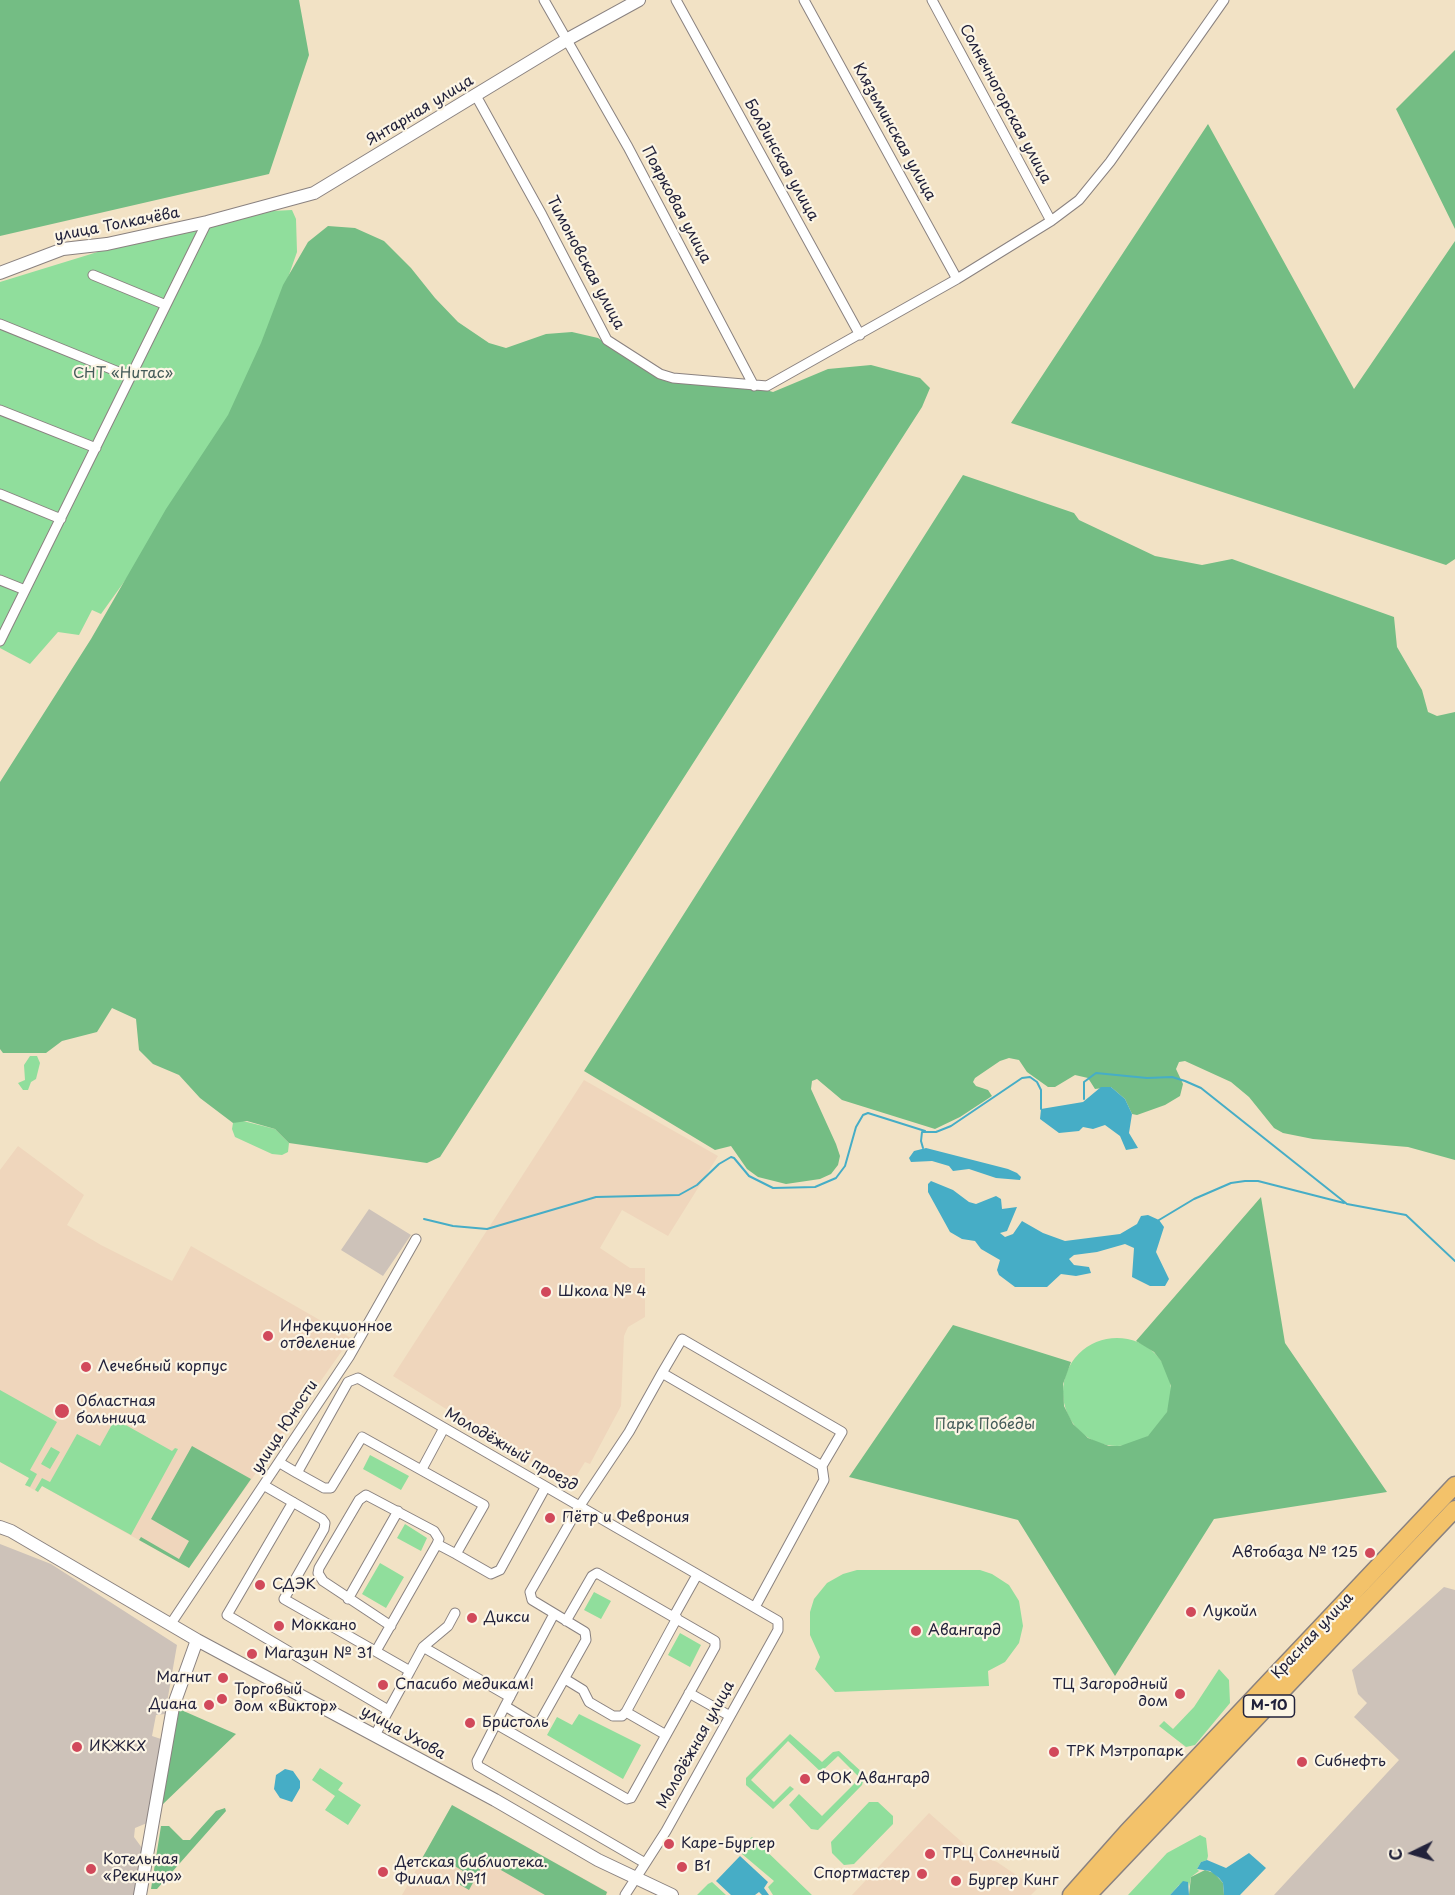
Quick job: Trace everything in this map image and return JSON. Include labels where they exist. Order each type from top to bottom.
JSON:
[{"type":"highway","name":"Красная улица","points":[[1071,1895],[1455,1485]]},
{"type":"highway","name":"Красная улица","points":[[1088,1895],[1453,1515]]},
{"type":"street","name":"Поярковая улица","points":[[544,0],[628,147],[754,386]]},
{"type":"street","name":"Янтарная улица","points":[[207,222],[314,193],[567,39],[639,0]]},
{"type":"street","name":"Болдинская улица","points":[[676,0],[860,335]]},
{"type":"street","name":"Клязьминская улица","points":[[804,0],[957,279]]},
{"type":"street","name":"Солнечногорская улица","points":[[932,0],[1051,221]]},
{"type":"street","points":[[754,386],[767,386],[860,335],[957,279],[1051,221],[1079,200],[1110,162],[1224,0]]},
{"type":"street","name":"Тимоновская улица","points":[[475,94],[607,340],[660,374],[673,378],[754,386]]},
{"type":"street","points":[[0,641],[207,222]]},
{"type":"street","name":"улица Толкачёва","points":[[0,273],[63,249],[107,244],[207,222]]},
{"type":"street","points":[[93,275],[166,305]]},
{"type":"street","points":[[0,324],[131,377]]},
{"type":"street","points":[[0,410],[96,448]]},
{"type":"street","points":[[0,494],[61,519]]},
{"type":"street","points":[[0,580],[25,590]]},
{"type":"street","name":"улица Юности","points":[[170,1624],[280,1463],[371,1320],[416,1239]]},
{"type":"street","points":[[505,1706],[538,1724],[587,1638],[585,1632],[532,1600],[530,1592],[579,1507],[629,1432],[682,1339],[842,1432],[822,1466],[824,1480],[755,1608]]},
{"type":"street","points":[[662,1373],[822,1466]]},
{"type":"street","name":"Молодёжный проезд","points":[[297,1473],[352,1378],[358,1378],[779,1624]]},
{"type":"street","points":[[422,1469],[444,1428]]},
{"type":"street","points":[[280,1463],[324,1488],[331,1488],[362,1437],[484,1505],[456,1554]]},
{"type":"street","points":[[265,1486],[322,1519],[324,1529],[284,1599],[410,1671]]},
{"type":"street","points":[[437,1544],[486,1573],[495,1574],[500,1570],[545,1488]]},
{"type":"street","points":[[376,1651],[391,1626],[439,1539],[434,1530],[371,1496],[362,1497],[318,1573],[323,1581],[391,1626]]},
{"type":"street","points":[[293,1502],[227,1615],[388,1710]]},
{"type":"street","points":[[348,1599],[398,1511]]},
{"type":"street","name":"улица Ухова","points":[[0,1527],[197,1640],[375,1735],[635,1879],[672,1895]]},
{"type":"street","points":[[496,1724],[628,1799],[716,1644],[714,1639],[597,1573],[592,1576],[566,1621]]},
{"type":"street","points":[[565,1679],[583,1690],[589,1702],[613,1716],[622,1716],[697,1575]]},
{"type":"street","points":[[375,1735],[423,1647],[448,1626],[455,1613]]},
{"type":"street","points":[[555,1614],[477,1761],[480,1767],[645,1863]]},
{"type":"street","name":"Молодёжная улица","points":[[625,1895],[730,1716],[779,1624]]},
{"type":"street","points":[[140,1895],[173,1707],[197,1640]]},
{"type":"street","points":[[423,1647],[510,1697]]},
{"type":"street","points":[[689,1693],[730,1716]]},
{"type":"street","points":[[626,1712],[666,1735]]},
{"type":"street","name":"улица Ухова","points":[[635,1879],[656,1895]]},
{"type":"shaded area","name":"Школа № 4","points":[[584,1080],[718,1156],[668,1236],[622,1210],[600,1248],[630,1268],[645,1268],[645,1317],[628,1327],[624,1336],[621,1406],[590,1464],[585,1462],[570,1486],[393,1376]]},
{"type":"shaded area","points":[[18,1146],[84,1195],[67,1225],[101,1245],[172,1281],[191,1246],[351,1338],[189,1568],[42,1486],[38,1492],[25,1485],[29,1478],[0,1462],[0,1170]]},
{"type":"shaded area","points":[[369,1209],[411,1235],[383,1276],[341,1250]]},
{"type":"shaded area","points":[[0,1544],[51,1564],[177,1645],[165,1714],[156,1715],[152,1736],[161,1739],[147,1823],[135,1828],[134,1837],[142,1848],[134,1895],[0,1895]]},
{"type":"shaded area","points":[[1444,1587],[1455,1590],[1455,1895],[1274,1895],[1399,1760],[1354,1717],[1367,1703],[1358,1694],[1352,1670]]},
{"type":"shaded area","points":[[452,1805],[608,1892],[606,1895],[402,1895]]},
{"type":"shaded area","points":[[929,1813],[972,1851],[997,1862],[1037,1889],[1031,1895],[852,1895]]},
{"type":"green space","points":[[0,0],[299,0],[309,55],[269,174],[0,236]]},
{"type":"green space","points":[[1455,50],[1455,229],[1396,109]]},
{"type":"green space","points":[[1208,124],[1354,389],[1455,241],[1455,559],[1446,565],[1011,423]]},
{"type":"green space","name":"СНТ «Нитас»","points":[[292,210],[296,219],[297,252],[236,426],[101,614],[92,610],[79,635],[58,632],[30,664],[0,648],[0,282],[104,250],[272,211]]},
{"type":"green space","points":[[328,226],[355,228],[384,241],[458,322],[489,343],[506,348],[546,334],[572,332],[598,338],[628,358],[667,376],[752,386],[773,392],[828,369],[871,365],[920,378],[930,388],[922,407],[440,1157],[427,1163],[289,1143],[275,1129],[247,1121],[233,1123],[200,1098],[179,1075],[153,1064],[139,1050],[136,1019],[112,1008],[97,1032],[62,1041],[46,1053],[3,1053],[0,1049],[0,782],[91,639],[166,509],[228,415],[261,343],[283,285],[308,242]]},
{"type":"green space","points":[[963,475],[1074,513],[1079,520],[1155,556],[1202,565],[1232,559],[1394,617],[1397,647],[1422,690],[1428,712],[1437,716],[1455,712],[1455,1160],[1408,1147],[1313,1139],[1283,1133],[1274,1128],[1249,1097],[1231,1082],[1185,1061],[1179,1062],[1176,1069],[1183,1084],[1180,1096],[1165,1105],[1137,1115],[1132,1114],[1125,1099],[1111,1087],[1095,1089],[1088,1078],[1075,1075],[1055,1087],[1048,1087],[1027,1072],[1019,1060],[1009,1058],[1000,1061],[975,1078],[973,1082],[976,1086],[988,1090],[992,1096],[960,1117],[935,1129],[842,1100],[817,1079],[812,1081],[811,1089],[840,1156],[838,1165],[831,1174],[820,1179],[786,1184],[758,1177],[747,1169],[731,1146],[715,1150],[584,1071]]},
{"type":"green space","points":[[30,1056],[37,1056],[40,1063],[36,1079],[31,1082],[28,1090],[23,1090],[18,1083],[25,1080],[24,1065]]},
{"type":"green space","points":[[239,1120],[275,1129],[289,1143],[288,1152],[282,1155],[272,1154],[235,1137],[232,1129],[233,1123]]},
{"type":"green space","name":"Парк Победы","points":[[1261,1197],[1285,1343],[1387,1492],[1214,1519],[1115,1676],[1018,1520],[849,1477],[953,1325],[1071,1362],[1063,1384],[1064,1406],[1073,1424],[1088,1438],[1109,1446],[1120,1446],[1148,1436],[1167,1412],[1171,1386],[1161,1361],[1154,1352],[1136,1341]]},
{"type":"green space","points":[[1117,1338],[1138,1342],[1155,1354],[1167,1371],[1171,1392],[1167,1413],[1155,1430],[1138,1442],[1117,1446],[1096,1442],[1079,1430],[1067,1413],[1063,1392],[1067,1371],[1079,1354],[1096,1342]]},
{"type":"green space","points":[[0,1390],[57,1422],[30,1470],[37,1474],[30,1487],[25,1485],[29,1478],[0,1462]]},
{"type":"green space","points":[[115,1419],[172,1451],[175,1448],[178,1449],[131,1535],[42,1486],[38,1492],[35,1490],[42,1478],[50,1482],[77,1434],[100,1446]]},
{"type":"green space","points":[[192,1446],[251,1479],[189,1568],[139,1540],[141,1537],[179,1559],[189,1541],[151,1519]]},
{"type":"green space","points":[[51,1447],[60,1452],[50,1469],[41,1464]]},
{"type":"green space","points":[[370,1455],[409,1476],[401,1490],[363,1469]]},
{"type":"green space","points":[[405,1524],[427,1538],[421,1551],[397,1538]]},
{"type":"green space","points":[[380,1563],[404,1577],[386,1608],[362,1594]]},
{"type":"green space","name":"Авангард","points":[[857,1570],[980,1570],[992,1574],[1009,1585],[1019,1601],[1023,1626],[1019,1643],[1005,1662],[988,1671],[989,1686],[835,1692],[815,1669],[820,1657],[810,1635],[810,1612],[814,1599],[827,1583],[843,1574]]},
{"type":"green space","points":[[594,1592],[611,1601],[601,1619],[584,1610]]},
{"type":"green space","points":[[680,1633],[701,1645],[690,1667],[668,1655]]},
{"type":"green space","points":[[1219,1669],[1229,1680],[1230,1703],[1195,1745],[1186,1747],[1159,1726],[1164,1721],[1173,1729],[1194,1707]]},
{"type":"green space","points":[[179,1709],[236,1734],[162,1805],[176,1720]]},
{"type":"green space","points":[[579,1714],[641,1745],[623,1779],[547,1735],[557,1717],[572,1725]]},
{"type":"green space","points":[[790,1734],[822,1762],[833,1752],[839,1751],[865,1775],[862,1785],[818,1830],[811,1829],[789,1805],[799,1794],[822,1816],[860,1778],[838,1756],[821,1772],[788,1741],[751,1780],[774,1802],[790,1786],[794,1789],[773,1809],[746,1785],[746,1778]]},
{"type":"green space","points":[[320,1768],[343,1783],[338,1790],[361,1805],[348,1825],[325,1810],[335,1796],[312,1780]]},
{"type":"green space","points":[[869,1802],[878,1802],[893,1816],[893,1824],[854,1864],[844,1865],[832,1853],[831,1842]]},
{"type":"green space","points":[[452,1805],[607,1892],[606,1895],[545,1895],[485,1861],[469,1890],[457,1883],[463,1871],[439,1857],[432,1869],[420,1862]]},
{"type":"green space","points":[[225,1808],[226,1811],[157,1889],[151,1889],[161,1826],[169,1826],[183,1840],[190,1840],[216,1811]]},
{"type":"green space","points":[[1200,1835],[1206,1838],[1208,1856],[1207,1860],[1201,1862],[1197,1869],[1199,1871],[1191,1877],[1189,1887],[1188,1882],[1179,1885],[1170,1895],[1128,1895],[1167,1853]]},
{"type":"green space","points":[[752,1837],[812,1895],[773,1895],[768,1887],[774,1881],[742,1854],[744,1843]]},
{"type":"green space","points":[[1205,1870],[1214,1873],[1223,1883],[1224,1895],[1189,1895],[1191,1877]]},
{"type":"green space","points":[[712,1882],[726,1895],[697,1895],[708,1884]]},
{"type":"water","points":[[1101,1087],[1111,1087],[1125,1099],[1132,1114],[1129,1133],[1138,1148],[1126,1150],[1120,1136],[1105,1125],[1093,1129],[1083,1127],[1079,1131],[1059,1133],[1040,1119],[1041,1109],[1083,1102]]},
{"type":"water","points":[[926,1148],[1008,1169],[1021,1177],[1020,1180],[996,1178],[969,1169],[953,1171],[949,1166],[932,1161],[911,1162],[909,1158],[914,1151]]},
{"type":"water","points":[[931,1181],[953,1190],[969,1202],[976,1204],[996,1196],[1001,1199],[1002,1209],[1017,1207],[1007,1231],[1000,1233],[1005,1237],[1013,1234],[1022,1221],[1043,1233],[1065,1241],[1120,1234],[1137,1224],[1141,1216],[1148,1215],[1159,1220],[1164,1227],[1156,1252],[1169,1279],[1165,1286],[1150,1286],[1132,1277],[1134,1248],[1125,1244],[1097,1252],[1074,1255],[1069,1259],[1074,1265],[1089,1267],[1091,1273],[1076,1276],[1061,1274],[1047,1287],[1015,1287],[999,1275],[997,1270],[1000,1260],[981,1249],[975,1241],[962,1239],[950,1232],[928,1192],[928,1184]]},
{"type":"water","points":[[285,1769],[293,1771],[300,1781],[300,1788],[292,1802],[280,1798],[274,1789],[276,1775]]},
{"type":"water","points":[[1249,1853],[1266,1868],[1240,1895],[1224,1895],[1223,1883],[1219,1878],[1210,1871],[1197,1869],[1201,1862],[1207,1860],[1226,1868]]},
{"type":"water","points":[[740,1856],[768,1882],[764,1888],[769,1895],[762,1895],[759,1892],[755,1895],[731,1895],[716,1881]]},
{"type":"water","points":[[1183,1881],[1188,1882],[1189,1895],[1170,1895]]},
{"type":"waterway","points":[[1084,1099],[1084,1082],[1096,1073],[1147,1078],[1172,1077],[1185,1081],[1201,1088],[1347,1204],[1406,1215],[1455,1261]]},
{"type":"waterway","points":[[923,1148],[922,1132],[936,1132],[951,1126],[1022,1078],[1030,1077],[1037,1082],[1041,1090],[1041,1109]]},
{"type":"waterway","points":[[424,1219],[453,1226],[487,1229],[596,1197],[679,1195],[697,1185],[719,1164],[731,1157],[749,1176],[773,1188],[815,1187],[836,1178],[845,1166],[856,1127],[863,1115],[868,1113],[925,1131]]},
{"type":"waterway","points":[[1159,1220],[1194,1199],[1231,1183],[1245,1181],[1258,1181],[1344,1203]]},
{"type":"place","name":"Школа № 4","points":[[546,1292]]},
{"type":"place","name":"Инфекционное отделение","points":[[268,1336]]},
{"type":"place","name":"Лечебный корпус","points":[[86,1367]]},
{"type":"place","name":"Областная больница","points":[[62,1411]]},
{"type":"place","name":"Пётр и Феврония","points":[[550,1518]]},
{"type":"place","name":"Автобаза № 125","points":[[1370,1553]]},
{"type":"place","name":"СДЭК","points":[[260,1585]]},
{"type":"place","name":"Лукойл","points":[[1191,1612]]},
{"type":"place","name":"Дикси","points":[[472,1618]]},
{"type":"place","name":"Моккано","points":[[279,1626]]},
{"type":"place","name":"Авангард","points":[[916,1631]]},
{"type":"place","name":"Магазин № 31","points":[[252,1654]]},
{"type":"place","name":"Магнит","points":[[223,1678]]},
{"type":"place","name":"Спасибо медикам!","points":[[383,1685]]},
{"type":"place","name":"ТЦ Загородный дом","points":[[1180,1694]]},
{"type":"place","name":"Торговый дом «Виктор»","points":[[222,1699]]},
{"type":"place","name":"Диана","points":[[209,1705]]},
{"type":"place","name":"Бристоль","points":[[470,1723]]},
{"type":"place","name":"ИКЖКХ","points":[[77,1747]]},
{"type":"place","name":"ТРК Мэтропарк","points":[[1054,1752]]},
{"type":"place","name":"Сибнефть","points":[[1302,1762]]},
{"type":"place","name":"ФОК Авангард","points":[[805,1779]]},
{"type":"place","name":"Каре-Бургер","points":[[669,1844]]},
{"type":"place","name":"ТРЦ Солнечный","points":[[930,1854]]},
{"type":"place","name":"В1","points":[[682,1867]]},
{"type":"place","name":"Котельная «Рекинцо»","points":[[91,1869]]},
{"type":"place","name":"Детская библиотека. Филиал №11","points":[[383,1872]]},
{"type":"place","name":"Спортмастер","points":[[922,1874]]},
{"type":"place","name":"Бургер Кинг","points":[[956,1881]]}]
